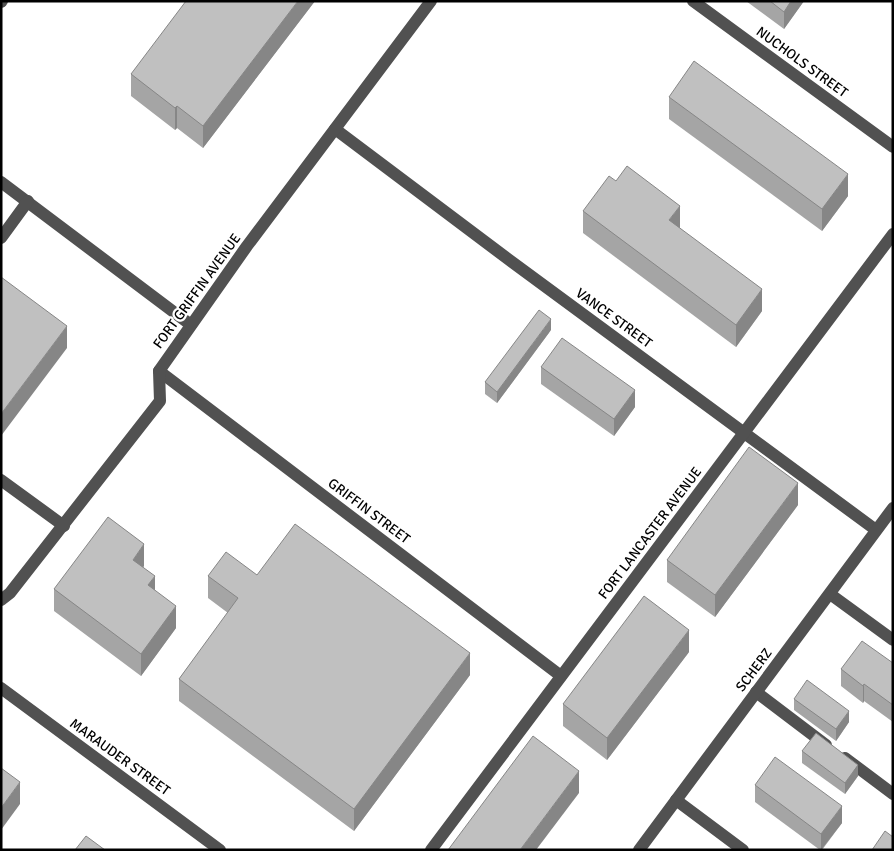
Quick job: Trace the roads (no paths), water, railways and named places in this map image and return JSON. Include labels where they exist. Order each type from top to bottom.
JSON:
[{"type":"street","name":"FORT GRIFFIN AVENUE","points":[[1,600],[10,593],[64,526],[160,401],[159,371],[191,324],[431,1]]},
{"type":"street","name":"NUCHOLS STREET","points":[[693,1],[893,147]]},
{"type":"street","name":"VANCE STREET","points":[[335,129],[876,530]]},
{"type":"street","points":[[1,182],[191,324]]},
{"type":"street","points":[[1,238],[28,202]]},
{"type":"street","name":"FORT LANCASTER AVENUE","points":[[431,850],[893,234]]},
{"type":"street","name":"GRIFFIN STREET","points":[[159,371],[561,676]]},
{"type":"street","points":[[1,480],[64,526]]},
{"type":"street","name":"SCHERZ","points":[[639,850],[893,508]]},
{"type":"street","points":[[830,594],[893,640]]},
{"type":"street","name":"MARAUDER STREET","points":[[1,688],[220,850]]},
{"type":"street","points":[[756,692],[893,794]]},
{"type":"street","points":[[676,800],[743,850]]}]
